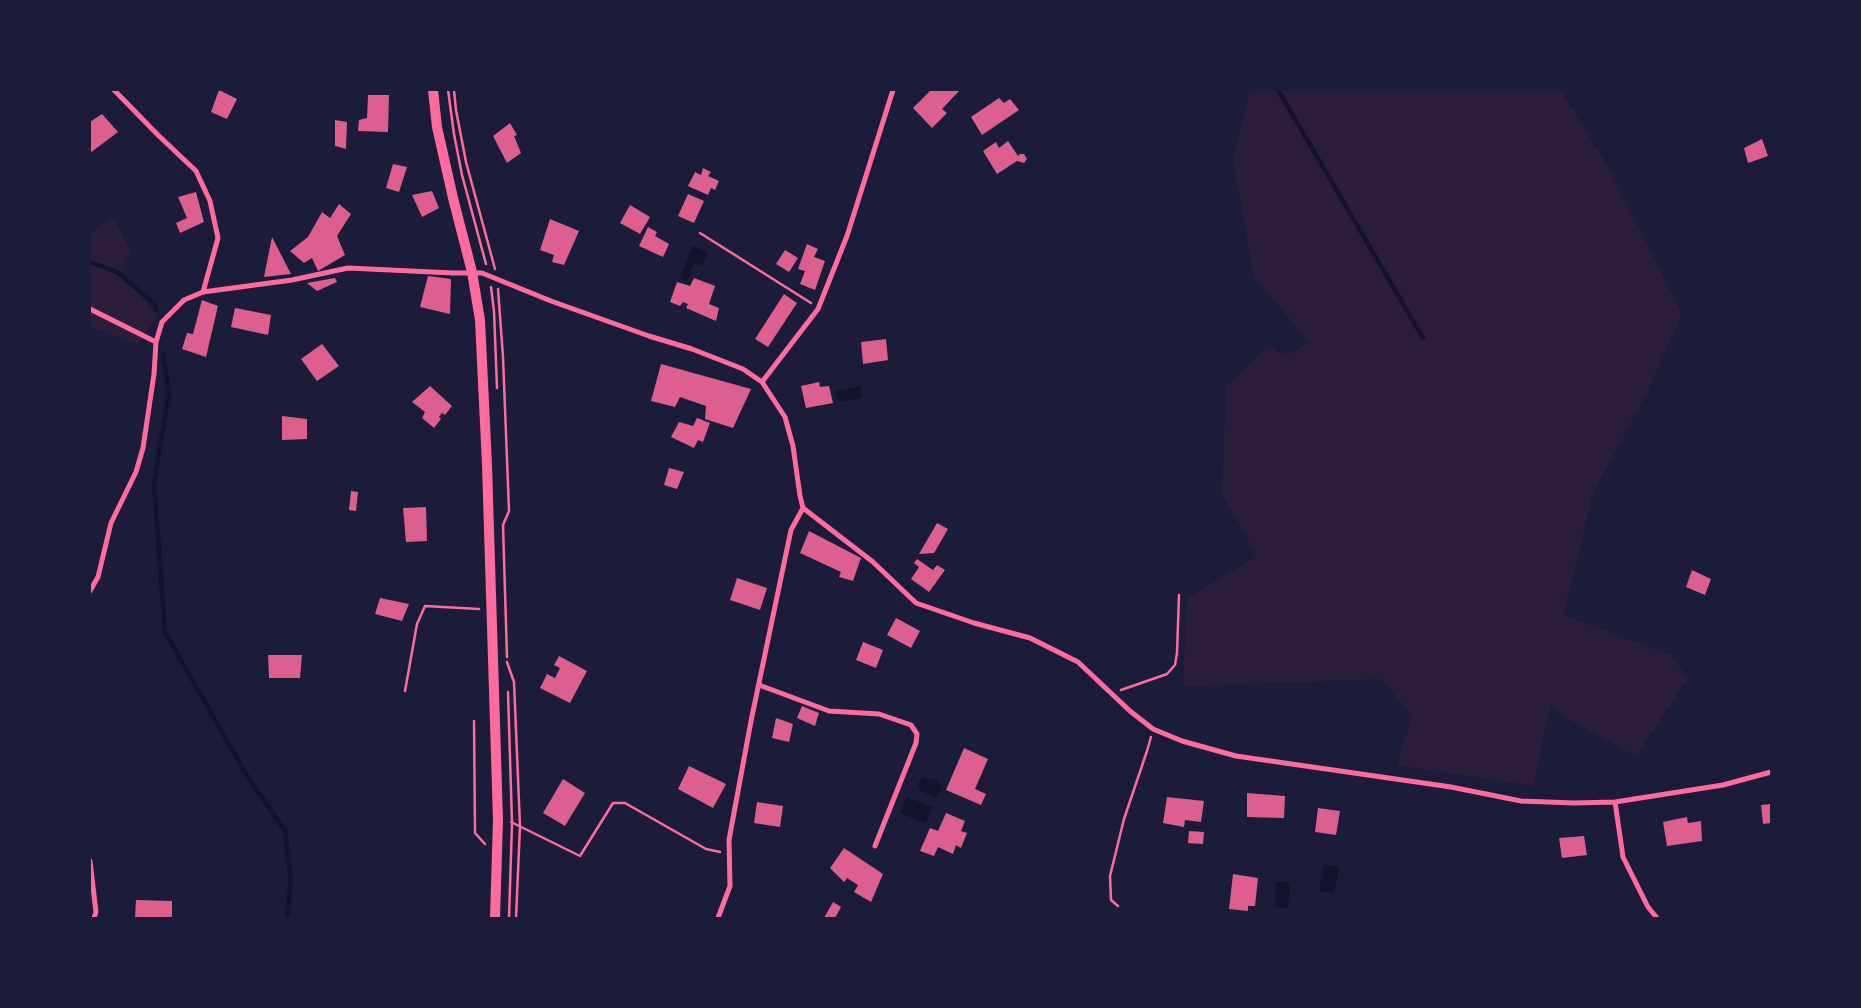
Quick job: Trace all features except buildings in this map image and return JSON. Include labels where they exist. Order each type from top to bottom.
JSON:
[{"type":"main road","points":[[433,90],[439,136],[472,272],[480,320],[487,465],[498,820],[495,918]]},
{"type":"street","points":[[114,90],[196,171],[210,201],[218,238],[203,292]]},
{"type":"street","points":[[762,382],[818,308],[847,236],[893,90]]},
{"type":"street","points":[[90,591],[98,577],[111,523],[136,472],[142,448],[154,374],[156,342],[162,322],[184,300],[203,292],[292,280],[348,268],[482,273],[560,304],[743,368],[762,382],[785,417],[793,446],[803,508],[873,562],[916,603],[974,623],[1030,638],[1078,662],[1152,729],[1182,741],[1236,756],[1450,787],[1521,801],[1614,802],[1723,785],[1771,772]]},
{"type":"street","points":[[90,309],[156,342]]},
{"type":"street","points":[[718,918],[730,886],[729,840],[791,530],[803,508]]},
{"type":"street","points":[[759,685],[829,711],[879,714],[911,725],[917,734],[916,743],[875,846]]},
{"type":"street","points":[[1614,802],[1623,857],[1648,907],[1657,918]]},
{"type":"street","points":[[90,861],[96,912],[94,918]]},
{"type":"path","points":[[454,90],[466,162],[497,279],[503,356],[509,511],[503,524],[507,666],[514,682],[520,826],[516,918]]},
{"type":"path","points":[[700,233],[818,308]]},
{"type":"path","points":[[1112,693],[1167,674],[1175,665],[1179,595]]},
{"type":"path","points":[[405,691],[416,624],[425,606],[490,608]]},
{"type":"path","points":[[474,721],[475,833],[485,844]]},
{"type":"path","points":[[1118,906],[1111,900],[1110,876],[1124,819],[1147,752],[1152,729]]},
{"type":"path","points":[[498,820],[508,821],[520,826],[580,856],[613,803],[625,803],[706,849],[729,854]]},
{"type":"shaded area","points":[[1250,90],[1561,90],[1613,175],[1682,314],[1647,393],[1593,493],[1563,615],[1671,655],[1688,678],[1636,756],[1559,714],[1551,702],[1533,786],[1397,765],[1412,716],[1381,679],[1183,686],[1187,598],[1257,556],[1222,494],[1226,386],[1268,346],[1285,356],[1309,342],[1254,277],[1233,160]]},
{"type":"shaded area","points":[[113,217],[131,252],[121,273],[158,316],[137,344],[90,327],[90,233]]},
{"type":"shaded area","points":[[692,246],[708,252],[702,266],[694,263],[687,281],[680,278]]},
{"type":"shaded area","points":[[860,386],[862,398],[839,402],[835,391]]},
{"type":"shaded area","points":[[923,777],[938,781],[942,790],[936,798],[919,790],[918,784]]},
{"type":"shaded area","points":[[907,797],[933,807],[926,823],[900,813]]},
{"type":"shaded area","points":[[1324,865],[1339,867],[1334,893],[1319,891]]},
{"type":"shaded area","points":[[1276,882],[1290,882],[1288,908],[1275,907]]},
{"type":"waterway","points":[[1278,90],[1423,338]]},
{"type":"waterway","points":[[90,262],[117,272],[155,304],[156,310]]},
{"type":"waterway","points":[[163,354],[169,394],[154,483],[165,632],[246,774],[285,831],[291,882],[287,918]]}]
